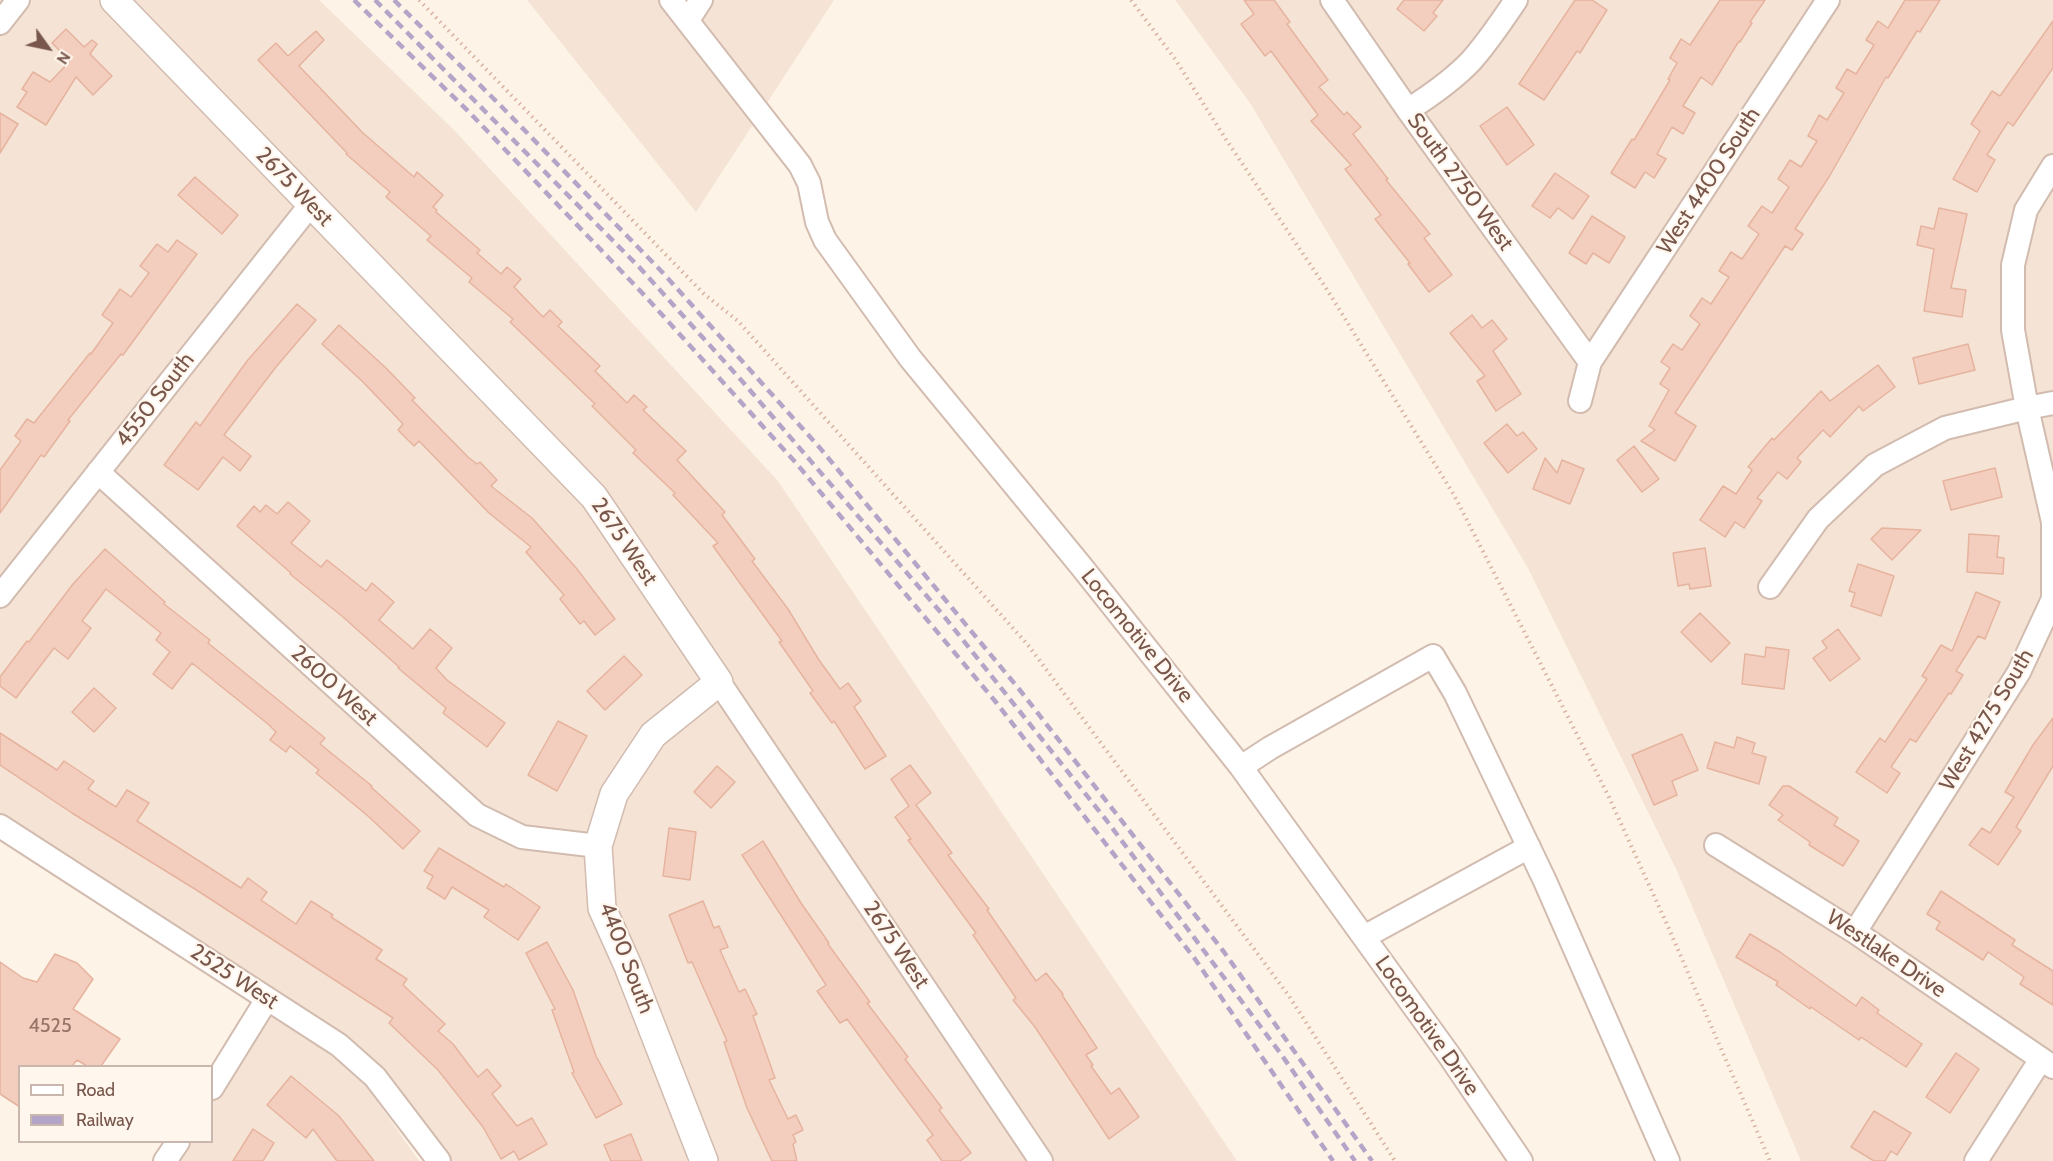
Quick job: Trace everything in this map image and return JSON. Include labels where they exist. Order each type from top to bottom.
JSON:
[{"type":"street","points":[[0,23],[18,0]]},
{"type":"street","name":"2675 West","points":[[114,0],[594,497],[1041,1161]]},
{"type":"street","name":"Locomotive Drive","points":[[671,0],[800,165],[809,183],[817,222],[825,240],[903,349],[1082,566],[1241,767],[1449,1055],[1521,1161]]},
{"type":"street","points":[[688,20],[701,0]]},
{"type":"street","name":"South 2750 West","points":[[1332,0],[1408,110],[1590,362]]},
{"type":"street","points":[[1408,110],[1431,95],[1470,62],[1494,33],[1516,0]]},
{"type":"street","name":"West 4400 South","points":[[1580,401],[1590,362],[1828,0]]},
{"type":"street","name":"West 4275 South","points":[[1854,932],[2019,672],[2053,599],[2053,522],[2027,408],[2013,330],[2013,265],[2025,210],[2053,166]]},
{"type":"street","name":"4550 South","points":[[0,596],[311,204]]},
{"type":"street","points":[[1770,587],[1818,519],[1875,465],[1945,428],[2053,403]]},
{"type":"street","name":"2600 West","points":[[98,472],[477,815],[522,837],[598,846]]},
{"type":"street","points":[[1241,767],[1270,748],[1433,656],[1455,693],[1528,847],[1668,1161]]},
{"type":"street","name":"4400 South","points":[[704,1161],[628,966],[602,908],[598,846],[614,794],[653,735],[719,682]]},
{"type":"street","name":"2525 West","points":[[0,826],[339,1045],[375,1077],[440,1161]]},
{"type":"street","name":"Westlake Drive","points":[[1716,845],[1854,932],[2047,1063]]},
{"type":"street","points":[[1364,937],[1528,847]]},
{"type":"street","points":[[213,1086],[267,999]]},
{"type":"street","points":[[1976,1161],[2047,1063]]},
{"type":"street","points":[[165,1161],[177,1143]]},
{"type":"path","points":[[419,0],[705,294],[738,321],[1028,645],[1289,996],[1395,1161]]},
{"type":"path","points":[[1131,0],[1175,59],[1326,288],[1454,495],[1608,795],[1770,1161]]},
{"type":"shaded area","points":[[0,0],[319,0],[454,130],[778,481],[1237,1161],[426,1161],[359,1065],[0,829]]},
{"type":"shaded area","points":[[527,0],[834,0],[696,212]]},
{"type":"shaded area","points":[[1175,0],[2053,0],[2053,1161],[1801,1161],[1677,871],[1528,568],[1250,103]]},
{"type":"shaded area","points":[[264,1010],[354,1068],[419,1161],[167,1161],[178,1143],[213,1143],[213,1089]]},
{"type":"building","points":[[1244,0],[1274,0],[1290,22],[1287,24],[1328,80],[1319,87],[1344,115],[1347,112],[1361,127],[1353,134],[1388,179],[1386,180],[1430,234],[1424,238],[1452,275],[1429,292],[1408,264],[1410,263],[1375,219],[1381,215],[1345,169],[1351,165],[1311,121],[1318,115],[1271,51],[1265,56],[1241,24],[1254,14]]},
{"type":"building","points":[[1404,0],[1443,0],[1433,13],[1437,16],[1424,31],[1397,9]]},
{"type":"building","points":[[1575,0],[1592,0],[1607,10],[1580,53],[1577,51],[1544,100],[1519,84]]},
{"type":"building","points":[[1720,0],[1765,0],[1712,85],[1701,77],[1683,106],[1695,113],[1683,134],[1672,127],[1657,154],[1666,159],[1654,178],[1645,172],[1635,188],[1611,173],[1670,80],[1668,79],[1677,63],[1670,58],[1681,39],[1690,45]]},
{"type":"building","points":[[1905,0],[1940,0],[1920,32],[1917,31],[1888,78],[1886,77],[1829,177],[1795,229],[1803,234],[1792,250],[1785,246],[1675,413],[1696,426],[1675,461],[1641,441],[1655,430],[1649,426],[1669,390],[1660,384],[1670,368],[1661,362],[1673,344],[1682,350],[1700,324],[1690,316],[1702,298],[1711,304],[1729,277],[1719,271],[1731,252],[1742,259],[1759,234],[1748,226],[1762,206],[1772,213],[1789,187],[1778,179],[1790,160],[1801,167],[1817,141],[1808,136],[1819,115],[1827,120],[1844,93],[1836,88],[1847,69],[1856,74],[1874,45],[1866,40],[1878,21],[1888,28]]},
{"type":"building","points":[[2053,21],[2053,68],[2013,126],[2008,122],[1987,155],[1995,160],[1977,192],[1953,179],[1980,131],[1971,124],[1992,91],[2000,96]]},
{"type":"building","points":[[66,29],[84,47],[92,40],[97,44],[90,54],[112,76],[93,95],[76,77],[46,125],[17,107],[27,92],[22,89],[33,72],[50,82],[70,61],[52,43]]},
{"type":"building","points":[[316,31],[324,40],[299,66],[363,133],[414,177],[417,172],[443,195],[433,207],[437,210],[436,212],[480,250],[477,253],[501,274],[507,267],[521,279],[514,287],[543,317],[550,310],[562,322],[558,326],[600,366],[595,371],[627,403],[634,395],[647,407],[643,410],[686,451],[677,460],[725,512],[722,515],[755,559],[752,561],[788,609],[819,660],[840,689],[848,683],[861,701],[854,707],[886,756],[865,769],[834,721],[832,723],[810,693],[813,691],[779,642],[782,641],[713,546],[718,543],[673,495],[675,493],[633,453],[636,450],[592,406],[595,404],[510,322],[513,319],[469,282],[472,278],[427,240],[431,236],[386,197],[390,192],[346,154],[258,60],[276,43],[288,56]]},
{"type":"building","points":[[1507,107],[1534,145],[1507,165],[1480,126]]},
{"type":"building","points":[[0,113],[18,124],[0,153]]},
{"type":"building","points":[[1555,173],[1589,196],[1573,219],[1558,208],[1550,218],[1532,206]]},
{"type":"building","points":[[195,177],[238,215],[222,234],[178,195]]},
{"type":"building","points":[[1939,208],[1967,214],[1951,288],[1966,290],[1962,317],[1924,311],[1934,249],[1917,245],[1921,226],[1934,229]]},
{"type":"building","points":[[1592,216],[1625,237],[1609,263],[1593,253],[1586,264],[1569,253]]},
{"type":"building","points":[[177,240],[197,254],[123,355],[121,354],[68,420],[70,421],[44,457],[41,455],[0,513],[0,470],[21,441],[15,436],[27,419],[34,423],[91,354],[113,323],[102,315],[120,289],[131,297],[149,273],[140,266],[157,244],[168,252]]},
{"type":"building","points":[[297,304],[316,320],[276,367],[224,435],[251,456],[240,471],[223,457],[198,490],[164,465],[196,422],[200,426],[247,361]]},
{"type":"building","points":[[1472,315],[1482,328],[1492,320],[1507,339],[1493,351],[1521,394],[1496,411],[1477,381],[1485,376],[1450,333]]},
{"type":"building","points":[[339,325],[386,368],[415,398],[412,400],[469,458],[477,464],[480,462],[497,480],[491,486],[532,518],[577,569],[615,619],[595,635],[584,621],[580,624],[560,599],[564,595],[526,552],[531,547],[489,513],[419,441],[414,446],[398,430],[403,424],[322,344]]},
{"type":"building","points":[[1968,344],[1975,370],[1919,384],[1913,358]]},
{"type":"building","points":[[1878,365],[1895,387],[1863,411],[1859,406],[1830,437],[1823,430],[1797,458],[1801,462],[1787,479],[1778,472],[1757,498],[1762,501],[1744,528],[1735,522],[1725,537],[1700,520],[1723,486],[1736,494],[1752,470],[1748,467],[1772,438],[1774,440],[1821,391],[1830,401]]},
{"type":"building","points":[[1507,424],[1517,436],[1523,432],[1537,449],[1508,473],[1484,443]]},
{"type":"building","points":[[1634,446],[1659,479],[1642,492],[1617,460]]},
{"type":"building","points":[[1545,458],[1557,473],[1562,460],[1584,469],[1570,504],[1533,489]]},
{"type":"building","points":[[1995,468],[2002,497],[1951,510],[1943,481]]},
{"type":"building","points":[[288,502],[310,521],[291,543],[321,567],[327,560],[366,591],[372,583],[394,602],[379,620],[413,649],[430,629],[452,648],[436,668],[447,680],[505,723],[487,747],[443,713],[446,708],[237,526],[254,506],[260,512],[266,505],[277,514]]},
{"type":"building","points":[[1882,528],[1921,530],[1892,560],[1871,539]]},
{"type":"building","points":[[1969,534],[1999,536],[1997,557],[2004,558],[2003,574],[1967,572]]},
{"type":"building","points":[[1705,548],[1711,586],[1690,589],[1689,584],[1678,586],[1673,553]]},
{"type":"building","points":[[105,549],[165,602],[164,604],[210,640],[208,643],[325,738],[320,744],[372,786],[420,831],[403,849],[368,816],[316,773],[319,770],[290,746],[286,752],[270,740],[276,732],[268,724],[192,663],[172,689],[153,674],[170,652],[156,640],[161,633],[106,589],[82,621],[91,628],[68,659],[54,648],[16,698],[0,686],[0,677],[27,641],[29,642],[73,584]]},
{"type":"building","points":[[1858,564],[1894,576],[1881,616],[1851,606],[1855,593],[1849,591]]},
{"type":"building","points":[[1976,592],[2000,602],[1985,639],[1978,636],[1956,671],[1963,675],[1951,694],[1949,693],[1916,742],[1910,739],[1891,767],[1900,773],[1887,793],[1856,772],[1880,738],[1885,742],[1927,679],[1922,676],[1941,645],[1952,651]]},
{"type":"building","points":[[1700,613],[1730,643],[1711,662],[1681,632]]},
{"type":"building","points":[[1838,629],[1860,659],[1830,681],[1813,658],[1827,648],[1822,641]]},
{"type":"building","points":[[1766,647],[1789,650],[1784,689],[1742,684],[1745,654],[1765,657]]},
{"type":"building","points":[[624,656],[642,675],[605,710],[587,691]]},
{"type":"building","points":[[94,688],[116,708],[94,732],[72,712]]},
{"type":"building","points":[[2053,718],[2053,766],[2016,827],[2021,831],[1998,865],[1969,845],[1982,828],[1990,833],[2014,797],[2005,792],[2033,745]]},
{"type":"building","points":[[558,721],[587,736],[557,791],[528,775]]},
{"type":"building","points":[[0,733],[57,770],[64,761],[94,781],[88,789],[116,807],[127,790],[149,803],[137,821],[241,888],[248,878],[267,892],[261,900],[296,924],[311,901],[333,915],[331,917],[382,950],[376,959],[407,979],[403,985],[445,1024],[438,1031],[453,1044],[478,1077],[487,1069],[501,1086],[492,1094],[517,1126],[532,1118],[547,1144],[519,1160],[514,1151],[501,1159],[483,1127],[438,1070],[389,1023],[393,1018],[0,765]]},
{"type":"building","points":[[1682,734],[1698,770],[1672,781],[1677,795],[1654,805],[1632,755]]},
{"type":"building","points":[[1737,737],[1755,743],[1752,753],[1766,757],[1759,784],[1707,768],[1715,742],[1734,748]]},
{"type":"building","points":[[910,765],[931,793],[916,805],[952,853],[948,855],[989,909],[987,910],[1036,981],[1046,973],[1063,994],[1097,1048],[1086,1055],[1093,1065],[1091,1066],[1111,1094],[1119,1088],[1139,1117],[1109,1139],[1035,1027],[1013,1000],[1016,998],[973,935],[976,933],[908,840],[911,839],[895,817],[909,806],[891,779]]},
{"type":"building","points":[[717,766],[735,782],[711,808],[694,792]]},
{"type":"building","points":[[1783,786],[1789,786],[1838,818],[1834,825],[1859,841],[1843,866],[1809,845],[1810,842],[1778,820],[1783,815],[1769,805]]},
{"type":"building","points":[[669,828],[696,832],[690,880],[663,876]]},
{"type":"building","points":[[763,841],[828,944],[870,1002],[867,1003],[908,1057],[905,1059],[942,1108],[939,1110],[971,1153],[960,1161],[942,1161],[927,1140],[933,1135],[847,1019],[840,1023],[817,991],[826,985],[742,855]]},
{"type":"building","points":[[439,848],[504,887],[506,884],[540,907],[518,940],[484,917],[489,910],[452,887],[445,899],[427,888],[433,876],[424,871]]},
{"type":"building","points":[[1941,891],[2015,940],[2012,945],[2053,971],[2053,1005],[2020,984],[2024,977],[1988,952],[1983,960],[1936,929],[1940,922],[1927,914]]},
{"type":"building","points":[[703,901],[714,928],[719,926],[728,947],[720,950],[739,992],[745,989],[757,1014],[753,1016],[775,1078],[769,1080],[788,1119],[796,1115],[803,1130],[793,1135],[796,1142],[793,1144],[797,1161],[772,1161],[747,1108],[724,1042],[727,1041],[692,962],[688,963],[669,915]]},
{"type":"building","points":[[1750,934],[1780,952],[1856,1006],[1862,997],[1879,1010],[1877,1013],[1922,1044],[1906,1067],[1861,1037],[1859,1040],[1811,1007],[1810,1009],[1776,985],[1778,982],[1736,957]]},
{"type":"building","points":[[547,942],[573,990],[596,1056],[622,1104],[596,1118],[572,1073],[574,1072],[552,1010],[555,1009],[526,953]]},
{"type":"building","points":[[55,954],[77,963],[93,979],[73,1009],[120,1039],[102,1065],[85,1065],[77,1060],[73,1065],[18,1065],[18,1106],[0,1094],[0,962],[23,978],[37,982]]},
{"type":"building","points":[[1956,1053],[1979,1069],[1950,1113],[1926,1097]]},
{"type":"building","points":[[291,1076],[339,1116],[374,1161],[337,1161],[313,1129],[306,1138],[267,1105]]},
{"type":"building","points":[[1874,1111],[1911,1133],[1897,1155],[1891,1151],[1885,1161],[1874,1161],[1851,1147]]},
{"type":"building","points":[[253,1129],[274,1143],[263,1161],[233,1161]]},
{"type":"building","points":[[631,1134],[642,1161],[611,1161],[604,1145]]},
{"type":"railway","points":[[354,0],[470,113],[646,297],[796,463],[995,701],[1195,959],[1333,1161]]},
{"type":"railway","points":[[375,0],[640,268],[742,381],[943,615],[1107,821],[1281,1054],[1355,1161]]},
{"type":"railway","points":[[394,0],[501,106],[664,274],[820,448],[1019,689],[1224,952],[1372,1161]]}]
